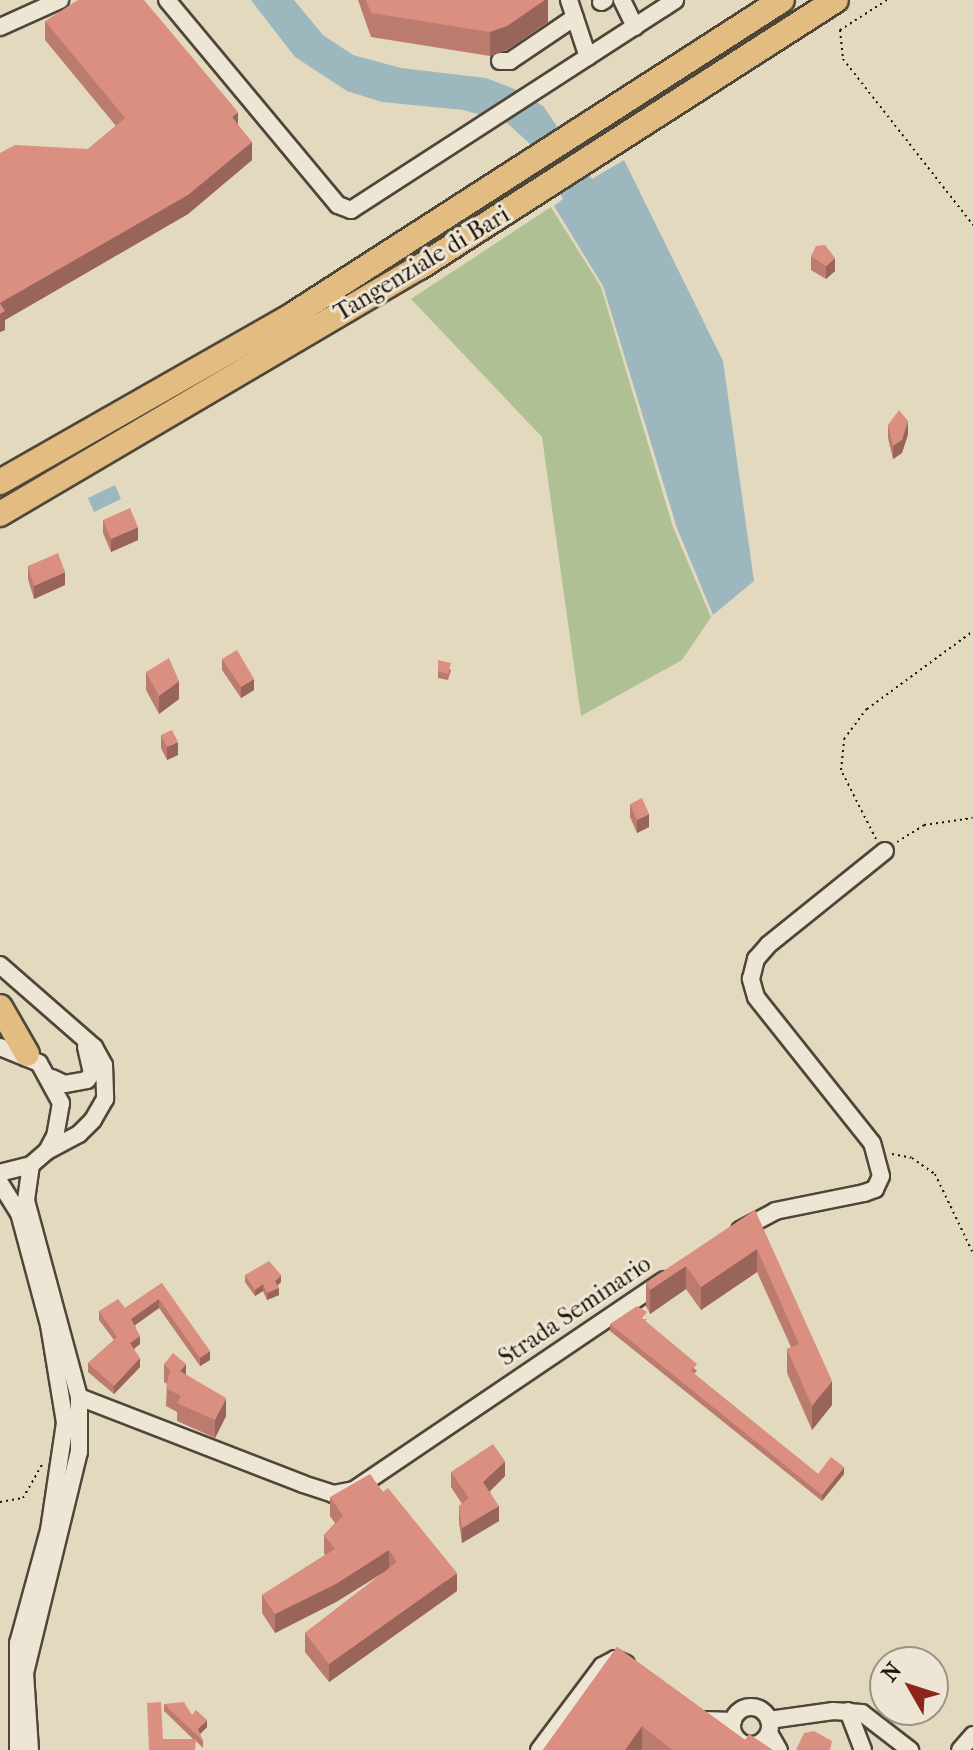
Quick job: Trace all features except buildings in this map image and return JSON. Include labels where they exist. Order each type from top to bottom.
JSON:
[{"type":"highway","name":"Tangenziale di Bari","points":[[0,482],[294,314],[782,0]]},
{"type":"highway","name":"Tangenziale di Bari","points":[[0,514],[548,187],[836,0]]},
{"type":"highway","points":[[0,1007],[27,1054]]},
{"type":"street","points":[[0,27],[60,0]]},
{"type":"street","points":[[167,0],[342,208],[363,206],[675,0]]},
{"type":"street","points":[[569,0],[588,57]]},
{"type":"street","points":[[622,0],[635,27]]},
{"type":"street","points":[[500,61],[510,61],[575,17]]},
{"type":"street","points":[[730,1236],[775,1211],[875,1189],[881,1160],[819,1071],[756,997],[751,979],[756,959],[768,945],[788,933],[885,851]]},
{"type":"street","points":[[0,965],[80,1034],[104,1065],[105,1099],[79,1134],[47,1151],[31,1165],[24,1180],[26,1200],[79,1397],[79,1452],[70,1507],[25,1673],[30,1750]]},
{"type":"street","points":[[0,1047],[27,1054],[52,1078],[74,1084],[90,1077],[91,1060],[80,1034]]},
{"type":"street","points":[[47,1151],[60,1120],[52,1078]]},
{"type":"street","points":[[0,1173],[31,1165]]},
{"type":"street","points":[[0,1183],[19,1213],[49,1325],[65,1423],[49,1530],[18,1643],[14,1678],[18,1750]]},
{"type":"street","name":"Strada Seminario","points":[[79,1397],[303,1484],[333,1494],[354,1490],[678,1271]]},
{"type":"street","points":[[539,1750],[608,1660],[623,1662],[644,1677]]},
{"type":"street","points":[[684,1707],[702,1720],[721,1726],[748,1745],[760,1743],[769,1727],[848,1711],[871,1718],[910,1750]]},
{"type":"street","points":[[721,1726],[751,1707],[769,1727],[779,1750]]},
{"type":"street","points":[[848,1711],[872,1749]]},
{"type":"street","points":[[960,1750],[973,1735]]},
{"type":"path","points":[[887,0],[840,30],[843,59],[973,225]]},
{"type":"path","points":[[973,631],[867,709],[844,739],[841,770],[885,851],[924,825],[973,818]]},
{"type":"path","points":[[881,1160],[901,1154],[935,1174],[973,1253]]},
{"type":"path","points":[[0,1502],[23,1498],[44,1461]]},
{"type":"green space","points":[[551,207],[601,287],[673,527],[711,617],[682,660],[581,716],[542,437],[411,299]]},
{"type":"water","points":[[251,0],[294,0],[323,35],[353,55],[401,68],[486,78],[522,92],[544,107],[592,179],[624,160],[723,361],[754,581],[713,615],[677,528],[603,286],[554,206],[563,199],[530,144],[506,122],[463,110],[382,102],[347,91],[295,57]]},
{"type":"water","points":[[115,485],[121,499],[94,512],[88,498]]}]
